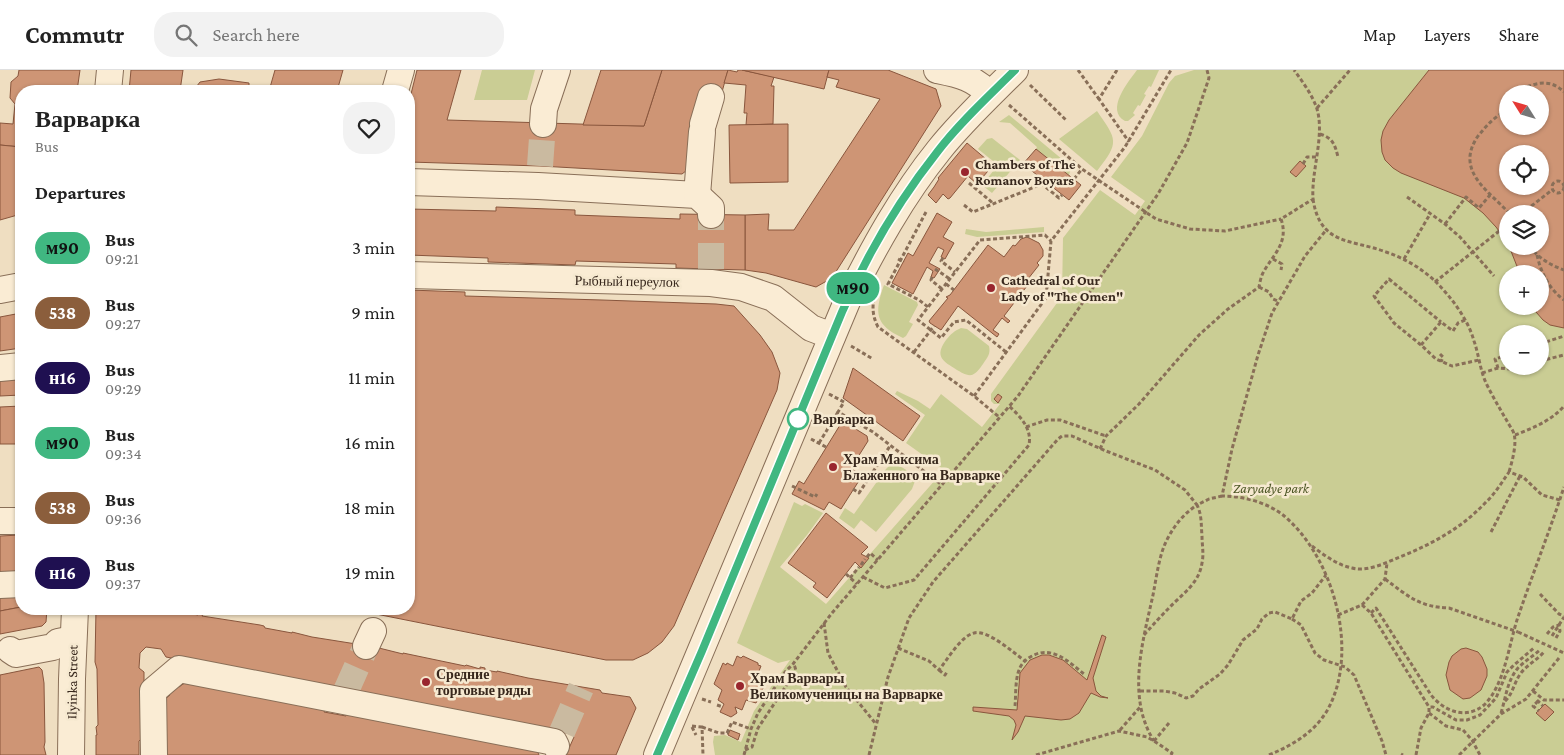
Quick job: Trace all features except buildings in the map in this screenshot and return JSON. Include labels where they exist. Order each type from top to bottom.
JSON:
[{"type":"street","points":[[109,85],[110,70]]},
{"type":"street","points":[[397,85],[401,70]]},
{"type":"street","points":[[543,124],[544,110],[557,70]]},
{"type":"street","points":[[937,70],[963,75],[990,94]]},
{"type":"street","points":[[657,755],[839,340],[848,299],[886,226],[939,150],[990,94],[1021,76]]},
{"type":"street","points":[[415,182],[539,176],[704,205],[703,128],[711,97]]},
{"type":"street","name":"Рыбный переулок","points":[[415,275],[711,276],[773,298],[811,328],[839,340]]},
{"type":"street","points":[[0,290],[15,287]]},
{"type":"street","points":[[0,368],[15,367]]},
{"type":"street","points":[[0,521],[15,521]]},
{"type":"street","points":[[0,585],[15,584]]},
{"type":"street","name":"Ilyinka Street","points":[[71,755],[65,640],[72,615]]},
{"type":"street","points":[[5,652],[16,654],[53,647],[65,640]]},
{"type":"street","points":[[154,755],[153,691],[179,670],[344,696],[554,742],[557,745]]},
{"type":"path","points":[[1078,70],[1129,142]]},
{"type":"path","points":[[1099,100],[1117,70]]},
{"type":"path","points":[[974,396],[1046,298],[1051,241],[1129,142],[1171,70]]},
{"type":"path","points":[[744,755],[751,729],[763,705],[785,672],[824,622],[1009,406],[1146,212],[1187,143],[1209,78],[1208,70]]},
{"type":"path","points":[[1294,70],[1316,108],[1320,134],[1313,182],[1313,199],[1318,215],[1327,230],[1343,241],[1379,249],[1404,259],[1435,282],[1450,298],[1465,320],[1474,340],[1482,373],[1515,435],[1513,459],[1509,472],[1488,501],[1454,530],[1428,545],[1371,568],[1353,568],[1338,563],[1310,544]]},
{"type":"path","points":[[1316,108],[1350,70]]},
{"type":"path","points":[[1021,76],[1067,121]]},
{"type":"path","points":[[1536,85],[1546,82],[1554,84],[1564,92]]},
{"type":"path","points":[[1016,112],[1082,169],[1162,221],[1196,230],[1231,231],[1281,219],[1313,199]]},
{"type":"path","points":[[1499,115],[1492,119],[1484,128],[1472,146],[1470,155],[1474,176],[1501,205]]},
{"type":"path","points":[[1320,134],[1328,136],[1335,146],[1338,157]]},
{"type":"path","points":[[1303,164],[1307,157],[1316,157]]},
{"type":"path","points":[[1074,179],[1082,169]]},
{"type":"path","points":[[1533,205],[1552,190],[1553,183],[1560,182],[1564,188],[1563,193],[1555,193],[1552,190]]},
{"type":"path","points":[[969,183],[994,204]]},
{"type":"path","points":[[964,205],[973,212],[1042,184],[1059,198],[1062,195]]},
{"type":"path","points":[[1445,224],[1466,197],[1480,208],[1490,195]]},
{"type":"path","points":[[1407,197],[1445,224],[1473,251],[1494,276]]},
{"type":"path","points":[[926,212],[888,284],[896,286],[928,307]]},
{"type":"path","points":[[1404,259],[1430,214]]},
{"type":"path","points":[[1100,449],[1106,436],[1139,404],[1206,329],[1228,309],[1259,287],[1262,273],[1280,247],[1284,227],[1281,219]]},
{"type":"path","points":[[1222,496],[1232,449],[1268,323],[1278,301],[1304,256],[1327,230]]},
{"type":"path","points":[[1435,282],[1499,231]]},
{"type":"path","points":[[1006,352],[966,320],[954,322],[941,338],[918,320],[980,240],[1045,234],[1051,241]]},
{"type":"path","points":[[1537,256],[1564,270]]},
{"type":"path","points":[[1537,256],[1547,282],[1558,296],[1564,300]]},
{"type":"path","points":[[943,258],[941,261],[955,272]]},
{"type":"path","points":[[1273,258],[1282,264],[1281,270]]},
{"type":"path","points":[[898,259],[904,262]]},
{"type":"path","points":[[935,269],[950,279]]},
{"type":"path","points":[[932,277],[931,280],[942,289]]},
{"type":"path","points":[[1465,320],[1458,323],[1453,331],[1389,278],[1374,296],[1394,323],[1421,345],[1431,356],[1452,366],[1479,360]]},
{"type":"path","points":[[946,284],[954,290]]},
{"type":"path","points":[[1259,287],[1269,292],[1273,299],[1278,301]]},
{"type":"path","points":[[876,293],[872,309],[878,327],[974,396],[999,417]]},
{"type":"path","points":[[1421,345],[1441,322]]},
{"type":"path","points":[[914,352],[934,326]]},
{"type":"path","points":[[1549,341],[1564,336]]},
{"type":"path","points":[[839,340],[873,359]]},
{"type":"path","points":[[1440,354],[1443,357],[1441,362]]},
{"type":"path","points":[[1549,359],[1564,355]]},
{"type":"path","points":[[1482,373],[1498,368],[1495,359],[1499,358]]},
{"type":"path","points":[[818,443],[844,402],[826,394]]},
{"type":"path","points":[[863,577],[885,588],[914,580],[1028,446],[1030,437],[1026,427],[1021,418],[1009,406]]},
{"type":"path","points":[[1515,435],[1532,428],[1556,414],[1564,406]]},
{"type":"path","points":[[838,412],[873,432],[942,485]]},
{"type":"path","points":[[1026,427],[1047,420],[1060,420],[1106,436]]},
{"type":"path","points":[[870,755],[885,688],[909,618],[933,582],[1058,439],[1067,435],[1154,470],[1185,490],[1197,505],[1201,518],[1202,562],[1200,572],[1194,584],[1144,635]]},
{"type":"path","points":[[808,438],[826,447]]},
{"type":"path","points":[[853,489],[859,493],[890,446]]},
{"type":"path","points":[[1509,472],[1520,476],[1542,495],[1560,500]]},
{"type":"path","points":[[1491,532],[1520,476]]},
{"type":"path","points":[[1371,613],[1376,608],[1435,700],[1448,710],[1467,713],[1478,709],[1492,694],[1498,684],[1514,630],[1564,487]]},
{"type":"path","points":[[796,488],[815,497],[817,494]]},
{"type":"path","points":[[1154,741],[1144,721],[1141,706],[1139,668],[1144,635],[1164,546],[1180,519],[1197,505],[1209,499],[1222,496],[1248,499],[1282,514],[1310,544],[1320,560],[1326,575],[1338,615],[1341,636],[1340,665],[1333,697],[1328,709],[1319,722],[1299,740],[1269,755]]},
{"type":"path","points":[[850,578],[870,553],[878,560]]},
{"type":"path","points":[[1338,615],[1362,605],[1385,579],[1387,562]]},
{"type":"path","points":[[846,574],[857,584]]},
{"type":"path","points":[[1292,619],[1301,601],[1312,593],[1326,575]]},
{"type":"path","points":[[1385,579],[1419,603],[1448,608],[1514,630],[1564,653]]},
{"type":"path","points":[[1540,594],[1564,617],[1552,636]]},
{"type":"path","points":[[1362,605],[1371,613],[1429,707],[1429,713],[1421,728],[1416,755]]},
{"type":"path","points":[[1140,691],[1164,691],[1186,698],[1193,696],[1199,688],[1224,670],[1243,640],[1257,630],[1262,619],[1269,613],[1275,612],[1301,625],[1315,653],[1324,660],[1340,665],[1354,675],[1386,755]]},
{"type":"path","points":[[824,622],[828,653],[846,687],[877,725]]},
{"type":"path","points":[[1547,634],[1553,627],[1559,625]]},
{"type":"path","points":[[1556,638],[1560,630],[1559,625]]},
{"type":"path","points":[[938,670],[966,637],[974,632],[983,633],[993,638],[1025,661]]},
{"type":"path","points":[[1429,707],[1433,707],[1456,720],[1469,719],[1480,715],[1496,698],[1507,672],[1534,647]]},
{"type":"path","points":[[898,648],[929,661],[944,674],[947,672]]},
{"type":"path","points":[[1501,714],[1506,693],[1514,674],[1522,664],[1538,651],[1540,656]]},
{"type":"path","points":[[1015,706],[1018,672],[1025,661],[1033,655],[1041,652],[1056,654],[1084,674]]},
{"type":"path","points":[[1504,702],[1510,697],[1518,677],[1544,652]]},
{"type":"path","points":[[1459,755],[1472,740],[1501,714],[1526,699],[1559,658]]},
{"type":"path","points":[[745,750],[752,747],[758,728],[796,671],[796,667],[793,664]]},
{"type":"path","points":[[1514,674],[1518,677]]},
{"type":"path","points":[[1533,691],[1543,706]]},
{"type":"path","points":[[1526,699],[1539,711]]},
{"type":"path","points":[[1539,699],[1564,700]]},
{"type":"path","points":[[1533,706],[1539,699]]},
{"type":"path","points":[[717,705],[723,708]]},
{"type":"path","points":[[1119,731],[1141,706]]},
{"type":"path","points":[[1429,713],[1446,726],[1463,730],[1472,740],[1480,755]]},
{"type":"path","points":[[687,723],[719,733],[727,732],[732,722],[751,729]]},
{"type":"path","points":[[1154,741],[1169,723]]},
{"type":"path","points":[[692,726],[696,735]]},
{"type":"path","points":[[702,727],[702,755]]},
{"type":"path","points":[[1036,755],[1119,731],[1147,737],[1172,755]]},
{"type":"green space","points":[[482,70],[535,70],[527,100],[474,100]]},
{"type":"green space","points":[[1137,70],[1159,70],[1151,87],[1149,86],[1144,94],[1146,95],[1140,106],[1138,105],[1133,113],[1135,115],[1128,121],[1125,121],[1119,116],[1117,110],[1118,103],[1124,89]]},
{"type":"green space","name":"Zaryadye park","points":[[1194,70],[1564,70],[1564,755],[715,755],[714,736],[725,735],[741,742],[754,711],[790,660],[778,663],[737,643],[794,502],[802,506],[805,504],[823,513],[780,567],[826,604],[944,470],[906,443],[925,415],[895,394],[897,391],[930,409],[941,394],[982,427],[1000,404],[994,404],[991,401],[991,394],[1062,296],[1063,238],[1100,190],[1135,215],[1145,201],[1111,177],[1142,136],[1169,83],[1175,76]]},
{"type":"green space","points":[[1097,111],[1109,129],[1113,141],[1110,153],[1097,171],[1059,139]]},
{"type":"green space","points":[[1009,115],[1069,165],[1069,175],[1036,149],[1037,147],[1010,123],[999,122]]},
{"type":"green space","points":[[992,138],[1020,160],[992,193],[982,185],[998,165],[978,149],[987,139]]},
{"type":"green space","points":[[1044,227],[1044,232],[977,237],[965,234],[966,229],[986,232]]},
{"type":"green space","points":[[884,285],[917,302],[918,305],[909,322],[913,324],[903,338],[887,328],[879,317],[879,303]]},
{"type":"green space","points":[[961,328],[967,329],[989,346],[987,358],[972,375],[964,374],[952,367],[944,361],[941,355],[942,346],[946,340]]},
{"type":"green space","points":[[890,465],[905,469],[915,481],[912,489],[876,532],[861,520],[854,529],[839,518],[845,508],[854,514]]},
{"type":"tunnel","points":[[540,166],[543,124]]},
{"type":"tunnel","points":[[711,215],[711,269]]},
{"type":"tunnel","points":[[346,691],[366,646]]},
{"type":"tunnel","points":[[562,732],[581,688]]},
{"type":"bus line","name":"м90","points":[[657,755],[842,312],[864,266],[886,226],[939,150],[990,94],[1015,70]]},
{"type":"place","name":"Chambers of The Romanov Boyars","points":[[965,172]]},
{"type":"place","name":"Cathedral of Our Lady of \"The Omen\"","points":[[991,288]]},
{"type":"place","name":"Варварка","points":[[798,419]]},
{"type":"place","name":"Храм Максима Блаженного на Варварке","points":[[833,467]]},
{"type":"place","name":"Средние торговые ряды","points":[[426,682]]},
{"type":"place","name":"Храм Варвары Великомученицы на Варварке","points":[[740,686]]}]
